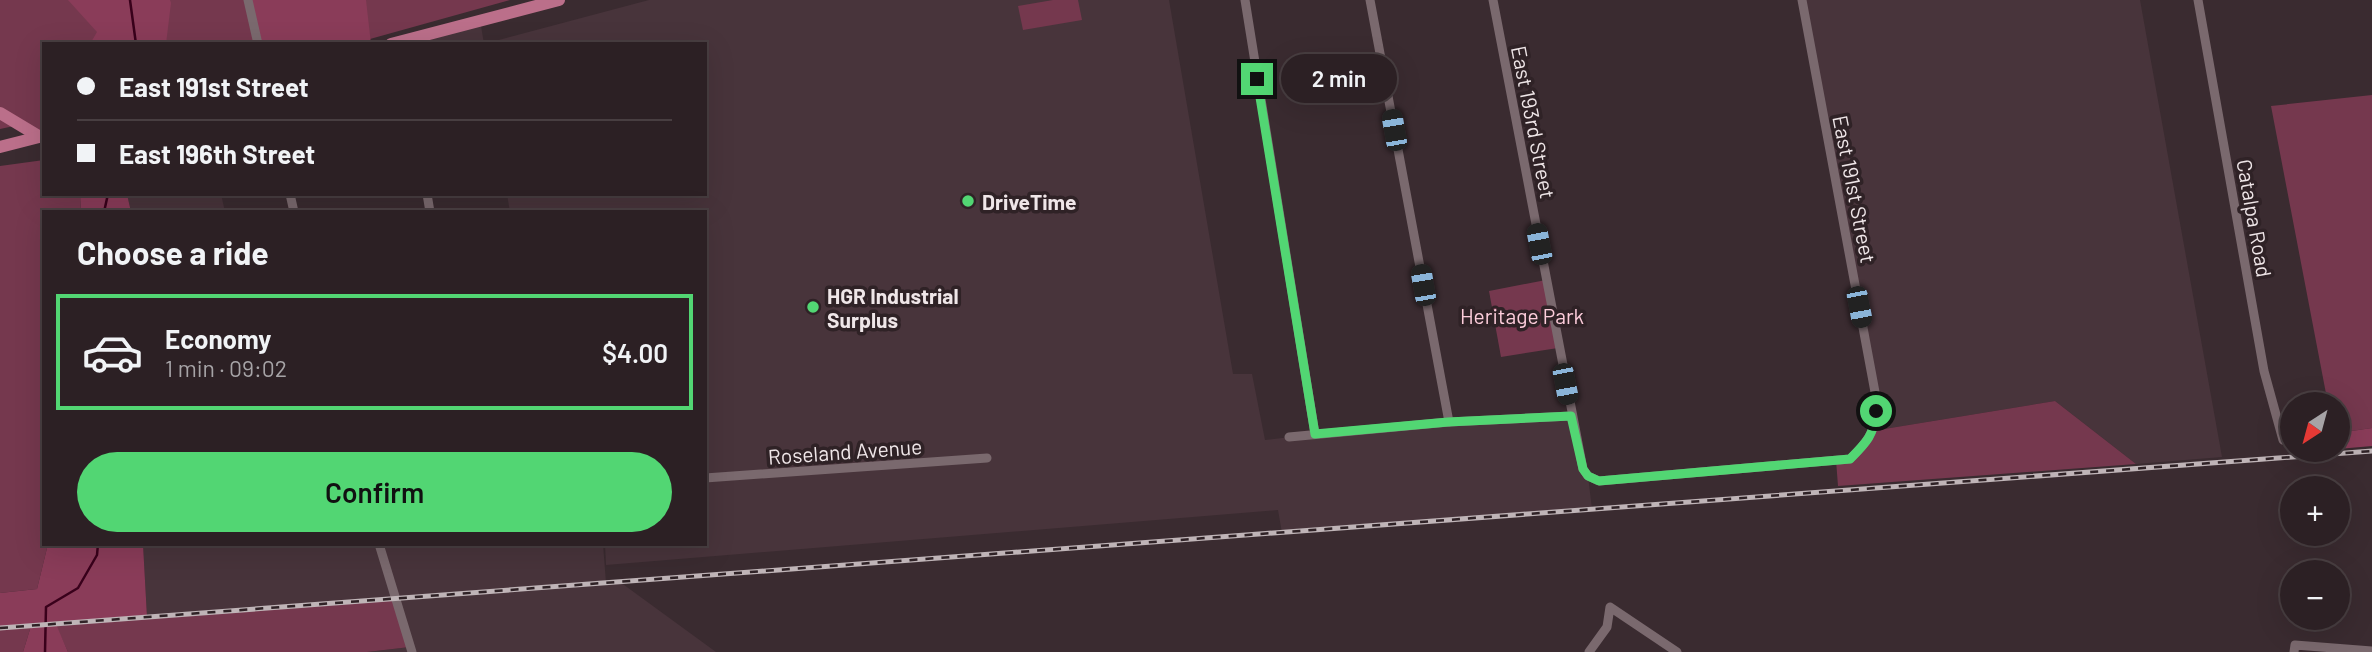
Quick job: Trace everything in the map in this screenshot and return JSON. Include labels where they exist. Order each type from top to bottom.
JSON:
[{"type":"main road","points":[[398,42],[559,0]]},
{"type":"main road","points":[[0,113],[42,137]]},
{"type":"main road","points":[[0,147],[42,137]]},
{"type":"street","points":[[248,0],[258,42]]},
{"type":"street","points":[[1245,0],[1315,434]]},
{"type":"street","points":[[1370,0],[1448,422]]},
{"type":"street","name":"East 193rd Street","points":[[1493,0],[1571,416]]},
{"type":"street","name":"East 191st Street","points":[[1571,416],[1583,469],[1588,476],[1599,481],[1850,459],[1868,441],[1875,424],[1875,392],[1802,0]]},
{"type":"street","name":"Catalpa Road","points":[[2198,0],[2264,371],[2280,429]]},
{"type":"street","points":[[1289,437],[1448,422],[1571,416]]},
{"type":"street","name":"Roseland Avenue","points":[[707,478],[987,458]]},
{"type":"street","points":[[380,546],[412,652]]},
{"type":"street","points":[[1589,652],[1607,627],[1609,607],[1677,652]]},
{"type":"street","points":[[2294,648],[2372,651]]},
{"type":"shaded area","points":[[68,0],[170,0],[166,42],[91,42],[97,32]]},
{"type":"shaded area","points":[[248,0],[366,0],[371,42],[258,42]]},
{"type":"shaded area","points":[[649,0],[1169,0],[1233,374],[1252,374],[1265,440],[1571,416],[1588,476],[1592,509],[1282,533],[1278,510],[606,565],[605,546],[707,546],[707,210],[510,210],[507,196],[707,196],[707,42],[492,42]]},
{"type":"shaded area","points":[[1802,0],[2140,0],[2222,457],[2136,464],[2055,401],[1872,431],[1876,411]]},
{"type":"shaded area","points":[[480,20],[484,42],[398,42]]},
{"type":"shaded area","points":[[80,196],[127,196],[131,210],[81,210]]},
{"type":"shaded area","points":[[127,196],[221,196],[225,210],[131,210]]},
{"type":"shaded area","points":[[2372,428],[2372,446],[2350,448],[2350,431]]},
{"type":"shaded area","points":[[48,546],[143,546],[147,617],[56,624],[68,652],[23,652],[31,626],[0,628],[0,593],[37,589]]},
{"type":"shaded area","points":[[143,546],[603,546],[606,583],[620,582],[716,652],[367,652],[410,647],[395,599],[147,617]]},
{"type":"green space","points":[[0,0],[510,0],[370,39],[370,42],[42,42],[42,135],[19,125],[0,129]]},
{"type":"green space","points":[[1053,0],[1078,0],[1082,20],[1023,30],[1018,6]]},
{"type":"green space","points":[[2372,95],[2372,428],[2350,431],[2350,392],[2326,392],[2271,106]]},
{"type":"green space","points":[[42,160],[42,196],[80,196],[81,210],[42,210],[42,546],[48,546],[37,589],[0,593],[0,166]]},
{"type":"green space","name":"Heritage Park","points":[[1546,280],[1558,348],[1501,357],[1489,291]]},
{"type":"green space","points":[[2055,401],[2136,464],[1838,486],[1836,460],[1850,459],[1872,431]]},
{"type":"green space","points":[[395,599],[410,647],[367,652],[68,652],[55,624]]},
{"type":"green space","points":[[31,626],[23,652],[0,652],[0,628]]},
{"type":"waterway","points":[[130,0],[136,42]]},
{"type":"waterway","points":[[104,210],[108,196]]},
{"type":"waterway","points":[[45,652],[46,607],[78,588],[97,555],[98,546]]},
{"type":"railway","points":[[0,628],[2372,451]]},
{"type":"place","name":"DriveTime","points":[[968,201]]},
{"type":"place","name":"HGR Industrial Surplus","points":[[813,307]]},
{"type":"route","points":[[1257,79],[1315,434],[1448,422],[1571,416],[1583,469],[1588,476],[1599,481],[1850,459],[1868,441],[1875,424],[1876,411]]}]
